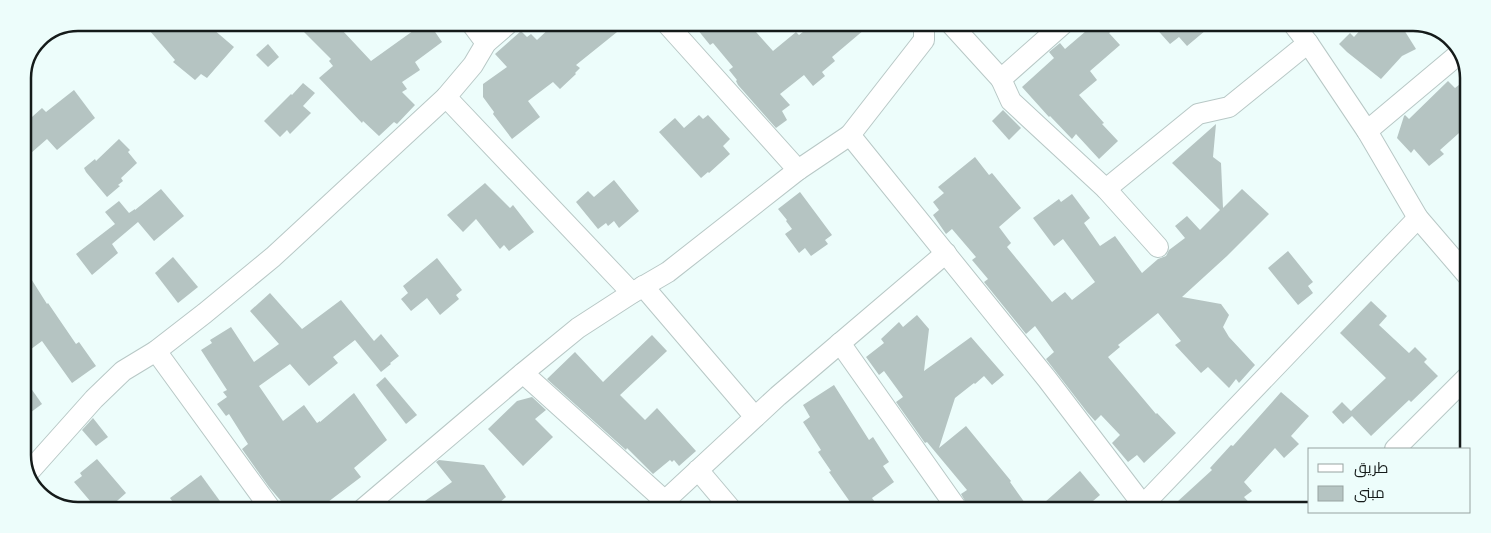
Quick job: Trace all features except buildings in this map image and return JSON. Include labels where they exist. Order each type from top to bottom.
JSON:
[{"type":"street","points":[[477,31],[486,43]]},
{"type":"street","points":[[33,467],[94,399],[123,371],[156,351],[273,257],[446,97],[473,65],[486,43],[500,31]]},
{"type":"street","points":[[673,31],[798,170]]},
{"type":"street","points":[[371,502],[578,328],[668,272],[798,170],[850,135],[924,40],[924,31]]},
{"type":"street","points":[[957,31],[1001,79],[1011,101],[1106,189],[1158,247]]},
{"type":"street","points":[[1001,79],[1055,31]]},
{"type":"street","points":[[1299,31],[1367,131],[1418,218],[1460,268]]},
{"type":"street","points":[[1106,189],[1198,114],[1229,107],[1308,43]]},
{"type":"street","points":[[1367,131],[1455,58]]},
{"type":"street","points":[[446,97],[638,289],[755,417]]},
{"type":"street","points":[[850,135],[1047,379],[1139,502]]},
{"type":"street","points":[[1149,502],[1418,218]]},
{"type":"street","points":[[663,502],[755,417],[946,253]]},
{"type":"street","points":[[840,343],[952,502]]},
{"type":"street","points":[[156,351],[266,502]]},
{"type":"street","points":[[523,373],[657,502]]},
{"type":"street","points":[[1396,448],[1460,384]]},
{"type":"street","points":[[698,470],[725,502]]}]
